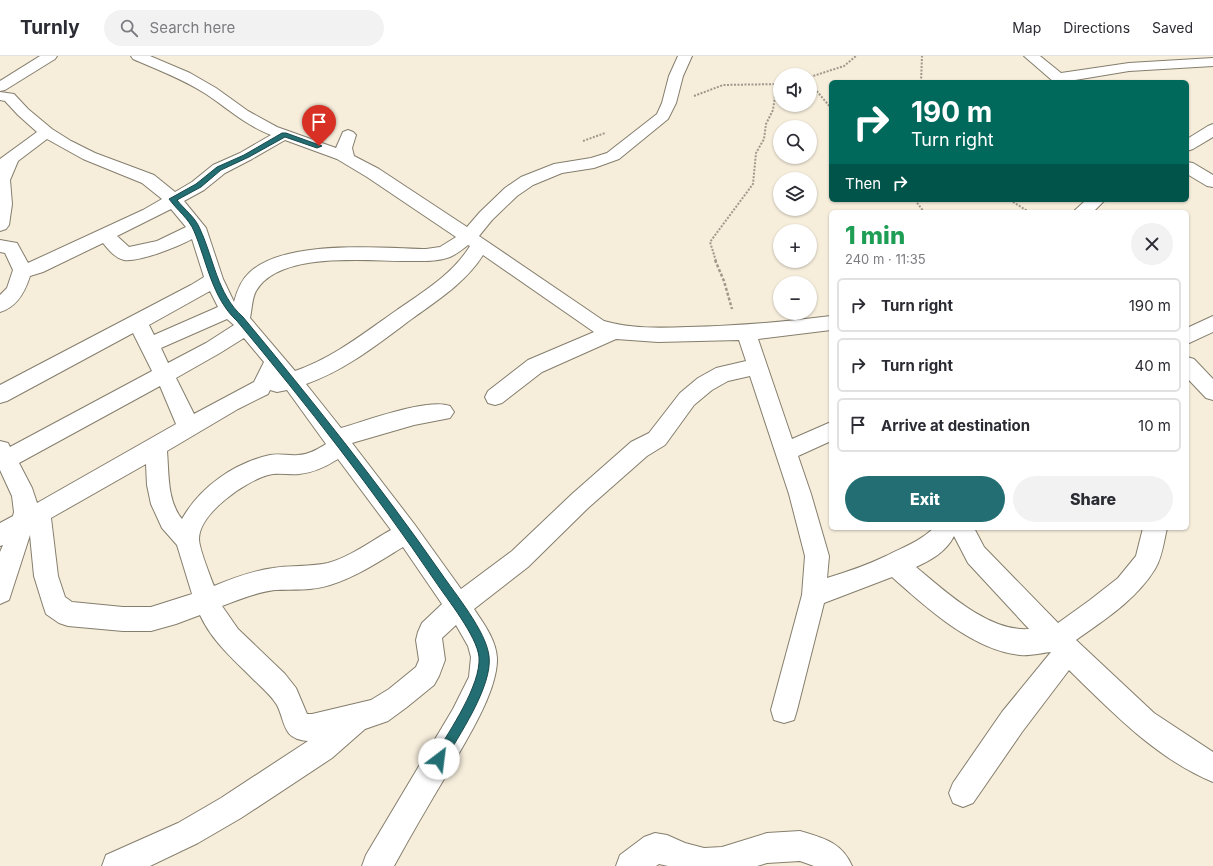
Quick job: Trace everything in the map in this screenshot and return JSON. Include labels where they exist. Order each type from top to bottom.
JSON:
[{"type":"street","points":[[0,87],[50,56]]},
{"type":"street","points":[[138,56],[185,76],[211,90],[243,114],[284,134],[319,146],[347,158],[474,241],[597,326],[613,332],[646,335],[744,333],[829,323]]},
{"type":"street","points":[[0,535],[156,447],[188,427],[260,388],[290,382],[320,371],[347,356],[457,274],[470,261],[474,252],[474,241],[486,216],[511,192],[527,181],[544,173],[560,168],[594,162],[613,156],[663,116],[669,103],[676,76],[685,56]]},
{"type":"street","points":[[1031,56],[1060,80],[1129,67],[1213,62]]},
{"type":"street","points":[[1115,56],[1129,67],[1137,80]]},
{"type":"street","points":[[0,96],[9,98],[47,132],[90,156],[148,179],[173,199],[197,228],[214,279],[238,319],[274,360],[290,382],[303,395],[407,533],[458,606],[480,641],[484,657],[482,679],[463,719],[377,866]]},
{"type":"street","points":[[0,225],[4,204],[2,180],[5,163],[26,146],[47,132]]},
{"type":"street","points":[[22,270],[37,267],[149,214],[198,186],[219,169],[246,156],[284,134]]},
{"type":"street","points":[[347,158],[344,148],[348,135]]},
{"type":"street","points":[[1189,145],[1209,136]]},
{"type":"street","points":[[1189,168],[1213,182]]},
{"type":"street","points":[[105,234],[116,248],[126,254],[171,243],[197,228]]},
{"type":"street","points":[[407,533],[353,564],[329,574],[311,577],[273,579],[241,587],[176,612],[151,619],[91,617],[68,614],[55,605],[30,518],[26,512],[26,503],[23,492],[2,455],[164,375],[213,348],[238,319],[246,291],[256,277],[272,267],[295,258],[326,254],[426,255],[445,252],[474,241]]},
{"type":"street","points":[[0,246],[11,247],[22,270],[16,291],[10,298],[0,305]]},
{"type":"street","points":[[0,395],[198,290],[214,279]]},
{"type":"street","points":[[149,346],[238,319]]},
{"type":"street","points":[[137,321],[180,406],[188,427]]},
{"type":"street","points":[[1189,336],[1213,323]]},
{"type":"street","points":[[495,397],[535,366],[613,332]]},
{"type":"street","points":[[744,333],[800,494],[817,556],[814,595],[784,710]]},
{"type":"street","points":[[260,388],[274,360]]},
{"type":"street","points":[[442,412],[414,416],[338,443],[309,463],[297,466],[269,465],[243,475],[228,484],[214,496],[195,518],[188,530],[187,539],[206,601],[216,621],[229,638],[276,683],[287,697],[296,722],[302,727],[312,728],[361,717],[378,711],[398,698],[425,676],[432,660],[428,640],[431,632],[458,606],[520,559],[580,501],[639,449],[657,439],[687,400],[705,384],[723,374],[757,367]]},
{"type":"street","points":[[1189,367],[1213,392]]},
{"type":"street","points":[[785,452],[829,432]]},
{"type":"street","points":[[156,447],[160,491],[164,510],[170,522],[187,539]]},
{"type":"street","points":[[0,592],[30,518]]},
{"type":"street","points":[[814,595],[865,577],[930,547],[942,536],[945,530]]},
{"type":"street","points":[[963,530],[976,555],[1062,645],[1144,723],[1182,750],[1213,768]]},
{"type":"street","points":[[963,794],[1062,645],[1099,609],[1127,586],[1147,561],[1155,530]]},
{"type":"street","points":[[894,564],[945,607],[982,630],[1004,639],[1021,642],[1062,645]]},
{"type":"street","points":[[117,866],[188,833],[231,808],[322,748],[361,717]]},
{"type":"street","points":[[631,866],[655,848],[667,850],[682,857],[704,863],[722,862],[767,848],[800,846],[822,853],[837,866]]},
{"type":"path","points":[[817,75],[844,66],[856,56]]},
{"type":"path","points":[[921,80],[922,56]]},
{"type":"path","points":[[817,91],[829,106]]},
{"type":"path","points":[[744,333],[732,310],[724,281],[710,245],[722,225],[753,184],[756,153],[764,139],[766,124],[773,105]]},
{"type":"path","points":[[1013,202],[1026,210]]},
{"type":"route","points":[[319,146],[284,134],[266,146],[219,169],[198,186],[173,199],[197,228],[214,279],[229,310],[240,319],[290,382],[303,395],[407,533],[458,606],[480,641],[484,657],[482,679],[463,719],[439,759]]}]
